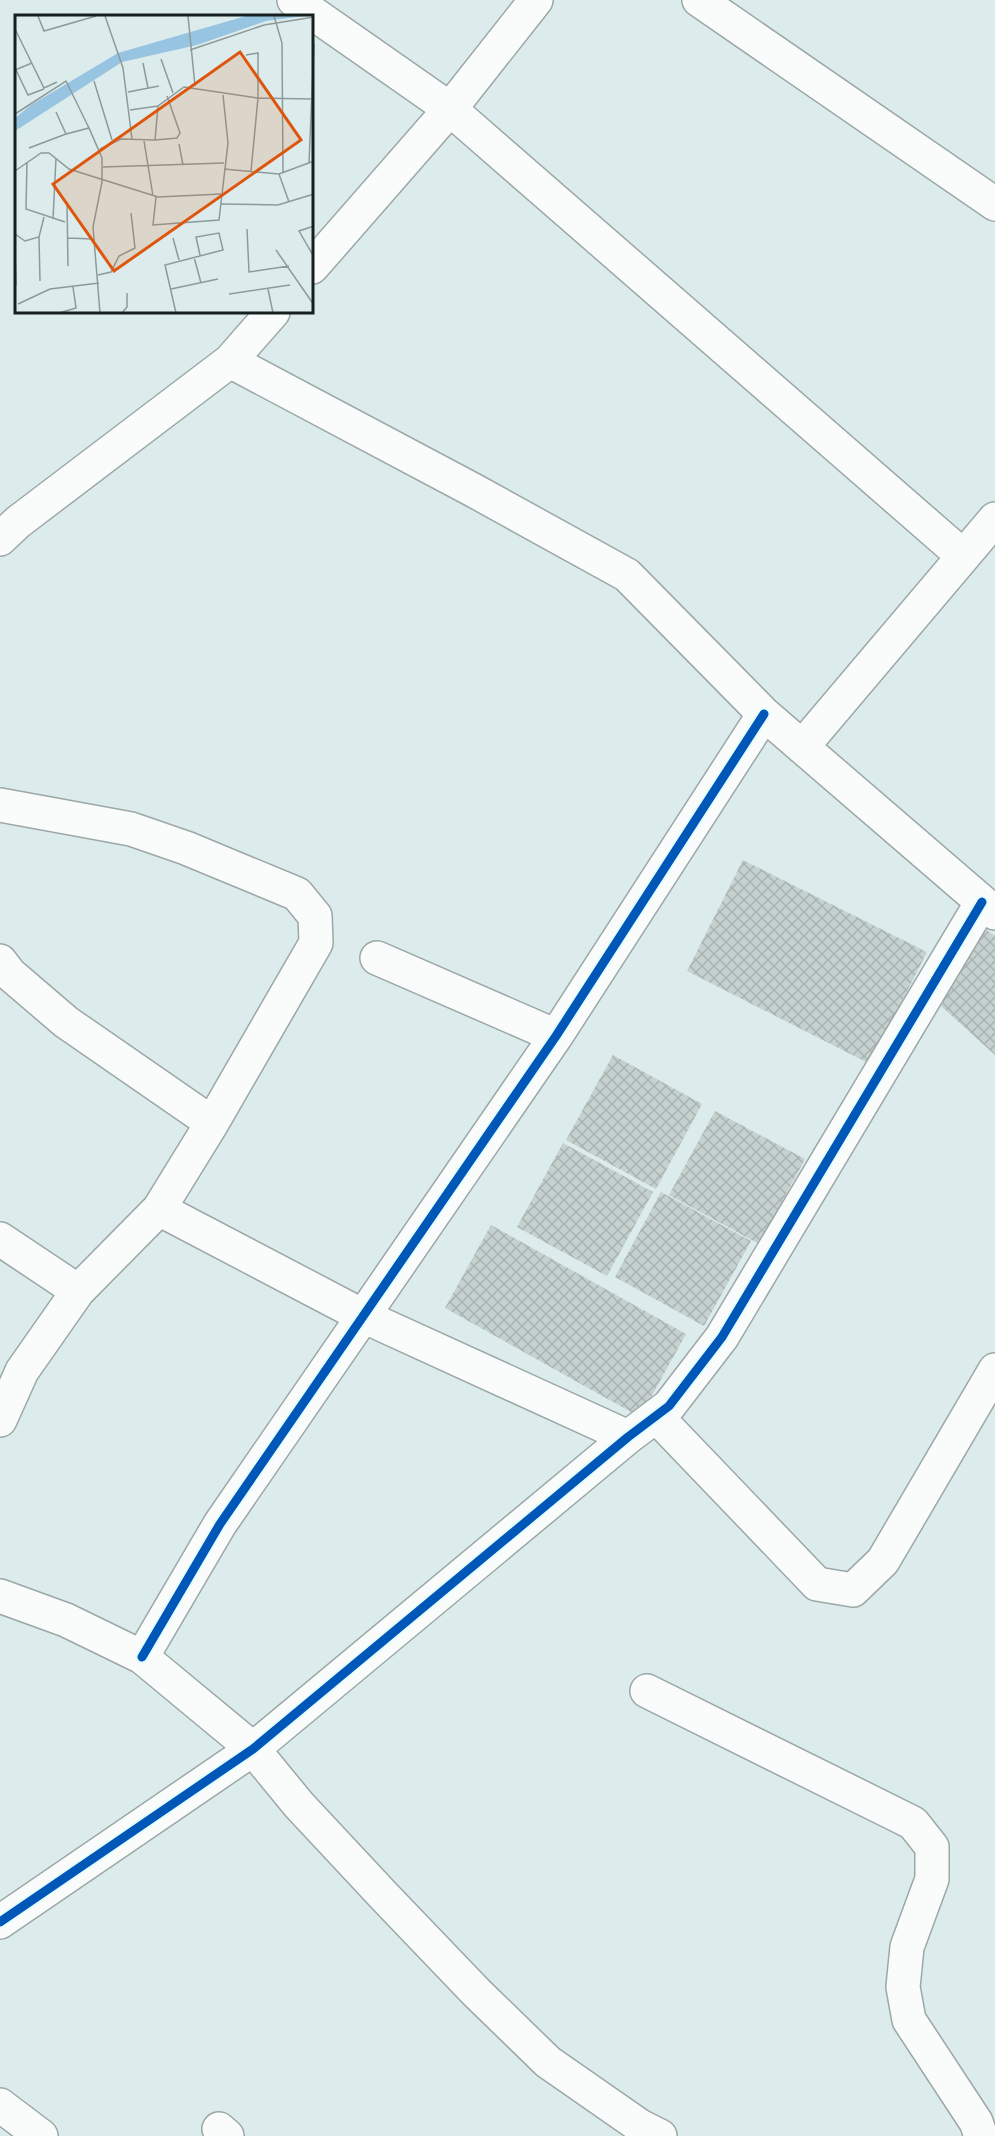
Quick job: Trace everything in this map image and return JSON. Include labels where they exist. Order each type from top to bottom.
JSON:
[{"type":"street","points":[[294,0],[450,109],[963,556]]},
{"type":"street","points":[[314,265],[450,109],[536,0]]},
{"type":"street","points":[[699,0],[995,204]]},
{"type":"street","points":[[6,524],[230,362],[271,314]]},
{"type":"street","points":[[0,1922],[253,1749],[628,1437],[669,1406],[722,1337],[988,907],[764,714],[627,575],[473,490],[230,362]]},
{"type":"street","points":[[802,747],[995,519]]},
{"type":"street","points":[[142,1657],[220,1524],[556,1036],[764,714]]},
{"type":"street","points":[[0,805],[131,829],[186,848],[297,894],[315,916],[316,943],[212,1123],[159,1209],[78,1291],[22,1371],[0,1420]]},
{"type":"street","points":[[376,958],[556,1036]]},
{"type":"street","points":[[0,961],[10,974],[66,1022],[212,1123]]},
{"type":"street","points":[[159,1209],[363,1316],[628,1437]]},
{"type":"street","points":[[0,1239],[78,1291]]},
{"type":"street","points":[[656,1416],[818,1584],[853,1590],[883,1561],[995,1370]]},
{"type":"street","points":[[0,1596],[66,1620],[142,1657],[253,1749],[299,1805],[476,1992],[548,2062],[644,2133]]},
{"type":"street","points":[[647,1691],[914,1823],[932,1847],[932,1879],[907,1947],[903,1987],[909,2020],[976,2122],[981,2136]]},
{"type":"street","points":[[0,2105],[41,2136]]},
{"type":"building","points":[[743,860],[927,952],[870,1064],[687,971]]},
{"type":"building","points":[[978,924],[995,936],[995,1055],[941,1006]]},
{"type":"building","points":[[613,1055],[702,1104],[656,1189],[566,1140]]},
{"type":"building","points":[[715,1111],[805,1159],[759,1244],[669,1195]]},
{"type":"building","points":[[563,1143],[653,1192],[607,1276],[517,1227]]},
{"type":"building","points":[[661,1192],[751,1241],[704,1326],[615,1277]]},
{"type":"building","points":[[491,1225],[686,1334],[640,1417],[445,1308]]},
{"type":"cycle path","points":[[142,1657],[220,1524],[556,1036],[764,714]]},
{"type":"cycle path","points":[[0,1922],[253,1749],[628,1437],[669,1406],[722,1337],[982,902]]}]
